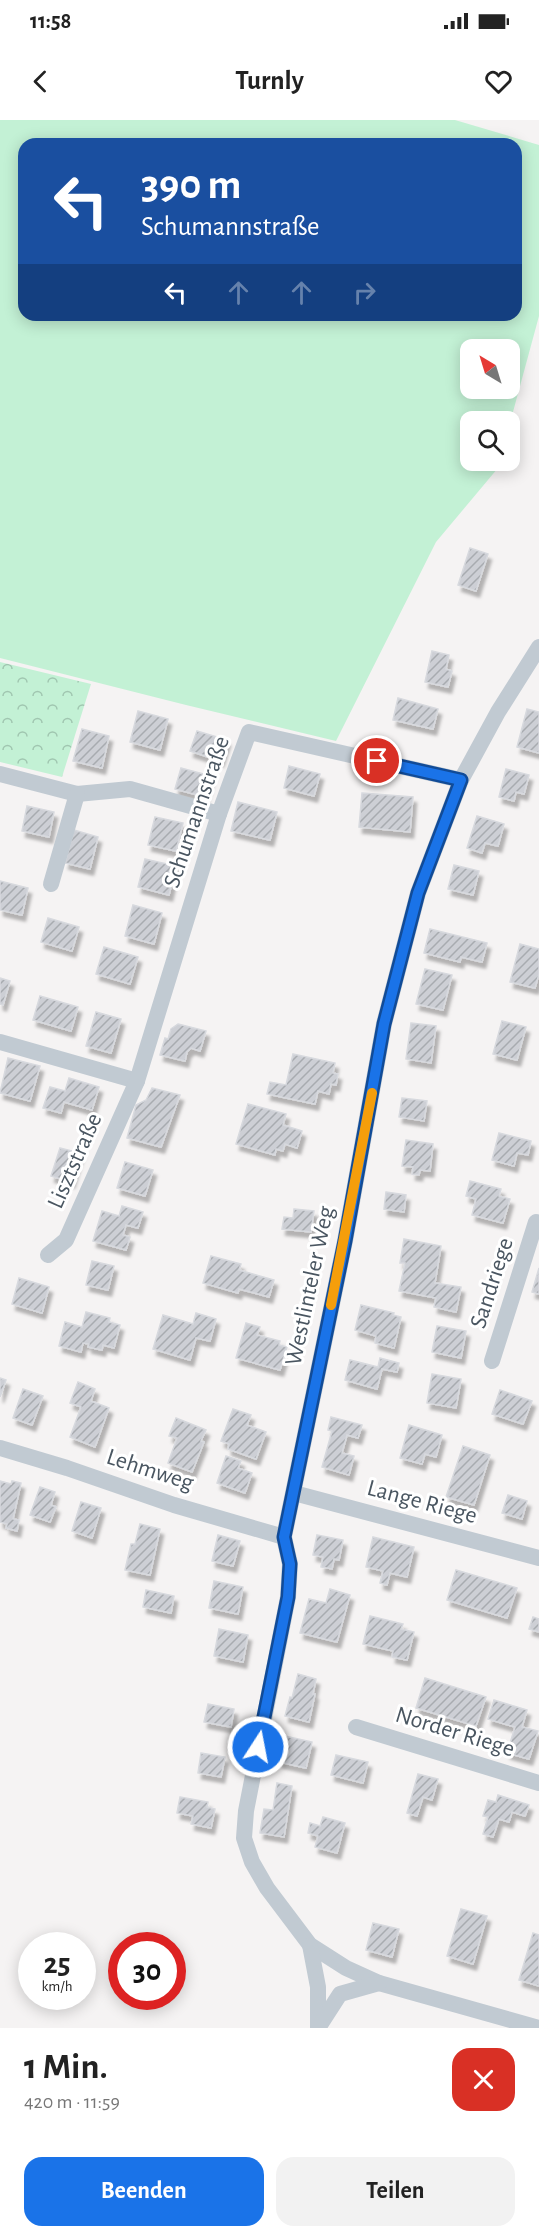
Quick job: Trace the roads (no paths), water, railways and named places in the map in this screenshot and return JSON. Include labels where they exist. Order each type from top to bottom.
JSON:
[{"type":"street","name":"Westlinteler Weg","points":[[380,1983],[346,1968],[310,1945],[267,1887],[252,1862],[244,1838],[246,1811],[288,1597],[290,1564],[284,1537],[345,1241],[384,1024],[418,893],[461,780],[498,712],[537,655]]},
{"type":"street","name":"Schumannstraße","points":[[157,1012],[219,814],[249,732],[461,780]]},
{"type":"street","points":[[0,774],[77,794],[130,789],[219,814]]},
{"type":"street","points":[[51,884],[77,794]]},
{"type":"street","name":"Lisztstraße","points":[[48,1255],[66,1240],[137,1081],[157,1012]]},
{"type":"street","points":[[0,1042],[137,1081]]},
{"type":"street","name":"Sandriege","points":[[492,1361],[536,1222],[539,1223]]},
{"type":"street","name":"Lehmweg","points":[[0,1448],[67,1468],[174,1505],[284,1537]]},
{"type":"street","name":"Lange Riege","points":[[294,1493],[539,1558]]},
{"type":"street","name":"Norder Riege","points":[[356,1727],[539,1783]]},
{"type":"street","name":"Westlinteler Weg","points":[[310,1945],[318,1987],[318,2028]]},
{"type":"street","name":"Westlinteler Weg","points":[[318,2028],[340,1994],[380,1983]]},
{"type":"street","points":[[380,1983],[539,2028]]}]
